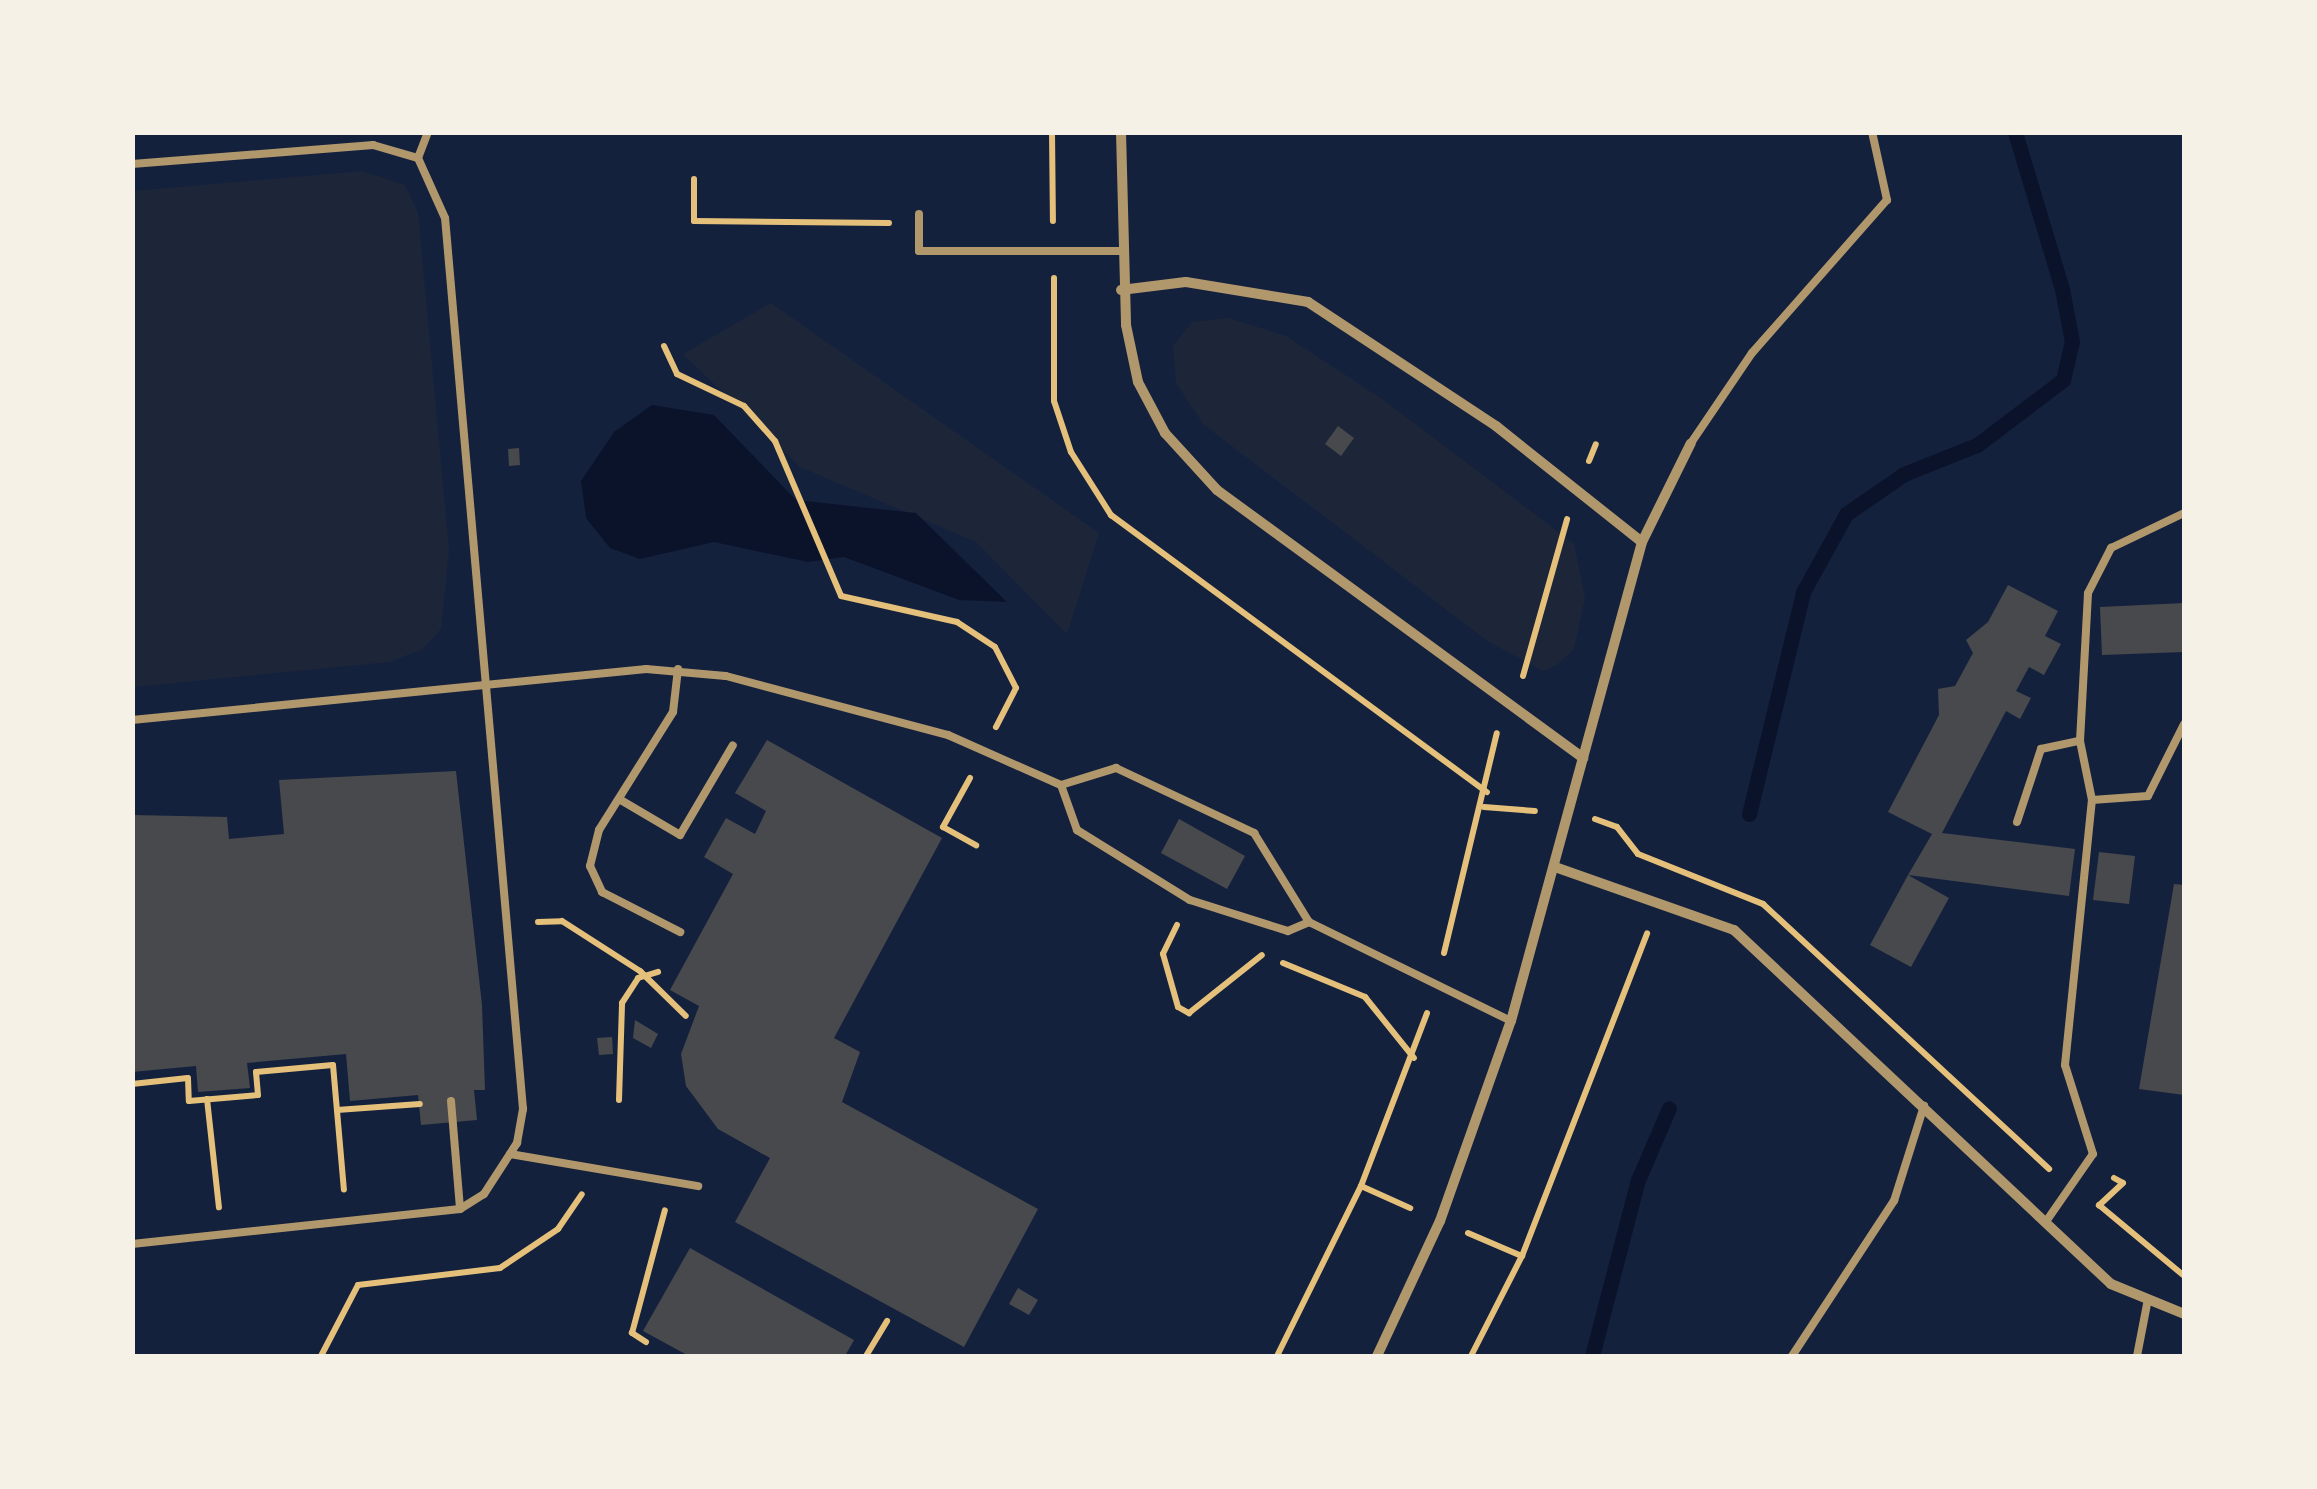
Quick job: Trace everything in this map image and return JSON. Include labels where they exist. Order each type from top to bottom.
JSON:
[{"type":"street","points":[[1120,132],[1121,290],[1138,382],[1187,461],[1583,758]]},
{"type":"street","points":[[1121,290],[1186,282],[1308,302],[1440,386],[1642,542]]},
{"type":"street","points":[[1376,1356],[1440,1221],[1512,1021],[1642,542],[1691,443]]},
{"type":"street","points":[[1555,867],[1734,930],[1925,1103],[2045,1224],[2147,1304],[2184,1314]]},
{"type":"lane","points":[[132,1244],[348,1226],[460,1209],[510,1154],[524,1109],[446,218],[418,158],[428,132]]},
{"type":"lane","points":[[1691,443],[1752,353],[1887,200],[1872,132]]},
{"type":"lane","points":[[132,164],[373,145],[418,158]]},
{"type":"lane","points":[[919,218],[919,251],[1120,252]]},
{"type":"lane","points":[[2045,1224],[2094,1154],[2066,1065],[2092,800],[2080,741],[2088,593],[2111,548],[2184,513]]},
{"type":"lane","points":[[678,669],[674,712],[592,845],[592,880],[680,932]]},
{"type":"lane","points":[[132,720],[678,669],[910,722],[1061,784],[1116,768],[1254,834],[1309,922],[1512,1021]]},
{"type":"lane","points":[[2092,800],[2148,796],[2184,724]]},
{"type":"lane","points":[[2017,822],[2041,748],[2080,741]]},
{"type":"lane","points":[[619,799],[680,835],[733,744]]},
{"type":"lane","points":[[1061,784],[1077,830],[1190,900],[1288,931],[1309,922]]},
{"type":"lane","points":[[451,1102],[460,1209]]},
{"type":"lane","points":[[1792,1356],[1894,1201],[1925,1103]]},
{"type":"lane","points":[[510,1154],[698,1186]]},
{"type":"lane","points":[[2137,1356],[2147,1304]]},
{"type":"path","points":[[1052,132],[1053,222]]},
{"type":"path","points":[[694,180],[694,222],[919,218]]},
{"type":"path","points":[[1053,306],[1057,415],[1111,515],[1486,792]]},
{"type":"path","points":[[664,346],[677,374],[744,406],[799,486],[823,570],[840,596],[957,622],[995,646],[1016,688],[942,827],[976,844]]},
{"type":"path","points":[[1524,673],[1564,528]]},
{"type":"path","points":[[1449,935],[1484,807],[1492,744]]},
{"type":"path","points":[[1484,807],[1524,812]]},
{"type":"path","points":[[1190,900],[1162,954],[1178,1007],[1204,1008],[1219,982],[1260,954],[1365,997],[1415,1059]]},
{"type":"path","points":[[1471,1356],[1522,1256],[1652,920]]},
{"type":"path","points":[[538,922],[562,921],[646,976],[686,1016]]},
{"type":"path","points":[[619,1100],[622,1003],[646,976],[658,972]]},
{"type":"path","points":[[1278,1356],[1419,1043]]},
{"type":"path","points":[[132,1084],[188,1078],[189,1101],[258,1094],[256,1072],[333,1064],[348,1226]]},
{"type":"path","points":[[208,1099],[222,1236]]},
{"type":"path","points":[[337,1110],[451,1102]]},
{"type":"path","points":[[2087,1162],[2123,1183],[2099,1205],[2184,1276]]},
{"type":"path","points":[[321,1356],[358,1285],[480,1272],[525,1256],[558,1229],[588,1170]]},
{"type":"path","points":[[646,1342],[632,1333],[666,1203]]},
{"type":"path","points":[[866,1356],[887,1320]]},
{"type":"shaded area","points":[[362,171],[405,185],[418,213],[449,550],[441,629],[423,649],[390,662],[133,687],[133,191]]},
{"type":"shaded area","points":[[771,303],[1099,533],[1067,634],[976,542],[800,467],[683,354]]},
{"type":"shaded area","points":[[1229,318],[1286,336],[1385,401],[1574,544],[1585,598],[1574,649],[1557,665],[1543,671],[1489,642],[1204,425],[1176,383],[1173,346],[1192,322]]},
{"type":"shaded area","points":[[652,405],[714,415],[796,500],[916,513],[1007,602],[959,600],[844,557],[808,562],[714,542],[640,559],[610,548],[586,518],[581,481],[614,432]]},
{"type":"building","points":[[1338,426],[1354,438],[1341,456],[1325,444]]},
{"type":"building","points":[[519,448],[520,465],[509,466],[508,449]]},
{"type":"building","points":[[2008,585],[2058,611],[2045,636],[2061,644],[2044,675],[2029,667],[2016,691],[2031,698],[2020,719],[2006,711],[1942,833],[2075,849],[2069,896],[1908,875],[1932,834],[1888,812],[1939,715],[1938,689],[1955,686],[1973,653],[1966,640],[1988,622]]},
{"type":"building","points":[[2184,603],[2184,652],[2102,655],[2100,607]]},
{"type":"building","points":[[767,740],[942,838],[834,1038],[860,1052],[842,1102],[1038,1209],[964,1347],[735,1222],[770,1158],[718,1129],[686,1086],[681,1054],[699,1006],[670,990],[733,874],[704,857],[726,818],[755,834],[766,811],[735,793]]},
{"type":"building","points":[[456,771],[482,1005],[485,1090],[474,1090],[477,1120],[421,1125],[418,1095],[350,1101],[346,1054],[247,1063],[250,1088],[198,1092],[196,1066],[132,1072],[132,815],[227,817],[229,839],[284,834],[279,780]]},
{"type":"building","points":[[1179,819],[1245,856],[1227,889],[1161,853]]},
{"type":"building","points":[[2099,852],[2135,856],[2129,904],[2093,900]]},
{"type":"building","points":[[1908,875],[1949,898],[1911,967],[1870,945]]},
{"type":"building","points":[[2174,884],[2184,885],[2184,1095],[2139,1089]]},
{"type":"building","points":[[635,1020],[658,1034],[651,1048],[633,1038]]},
{"type":"building","points":[[612,1037],[613,1054],[599,1055],[597,1038]]},
{"type":"building","points":[[690,1248],[854,1340],[845,1356],[689,1356],[643,1331]]},
{"type":"building","points":[[1018,1288],[1038,1300],[1029,1315],[1009,1304]]},
{"type":"waterway","points":[[1749,814],[1803,592],[1846,514],[1904,474],[1977,445],[2063,380],[2072,342],[2062,289],[2015,132]]},
{"type":"waterway","points":[[1592,1356],[1638,1180],[1669,1108]]}]
